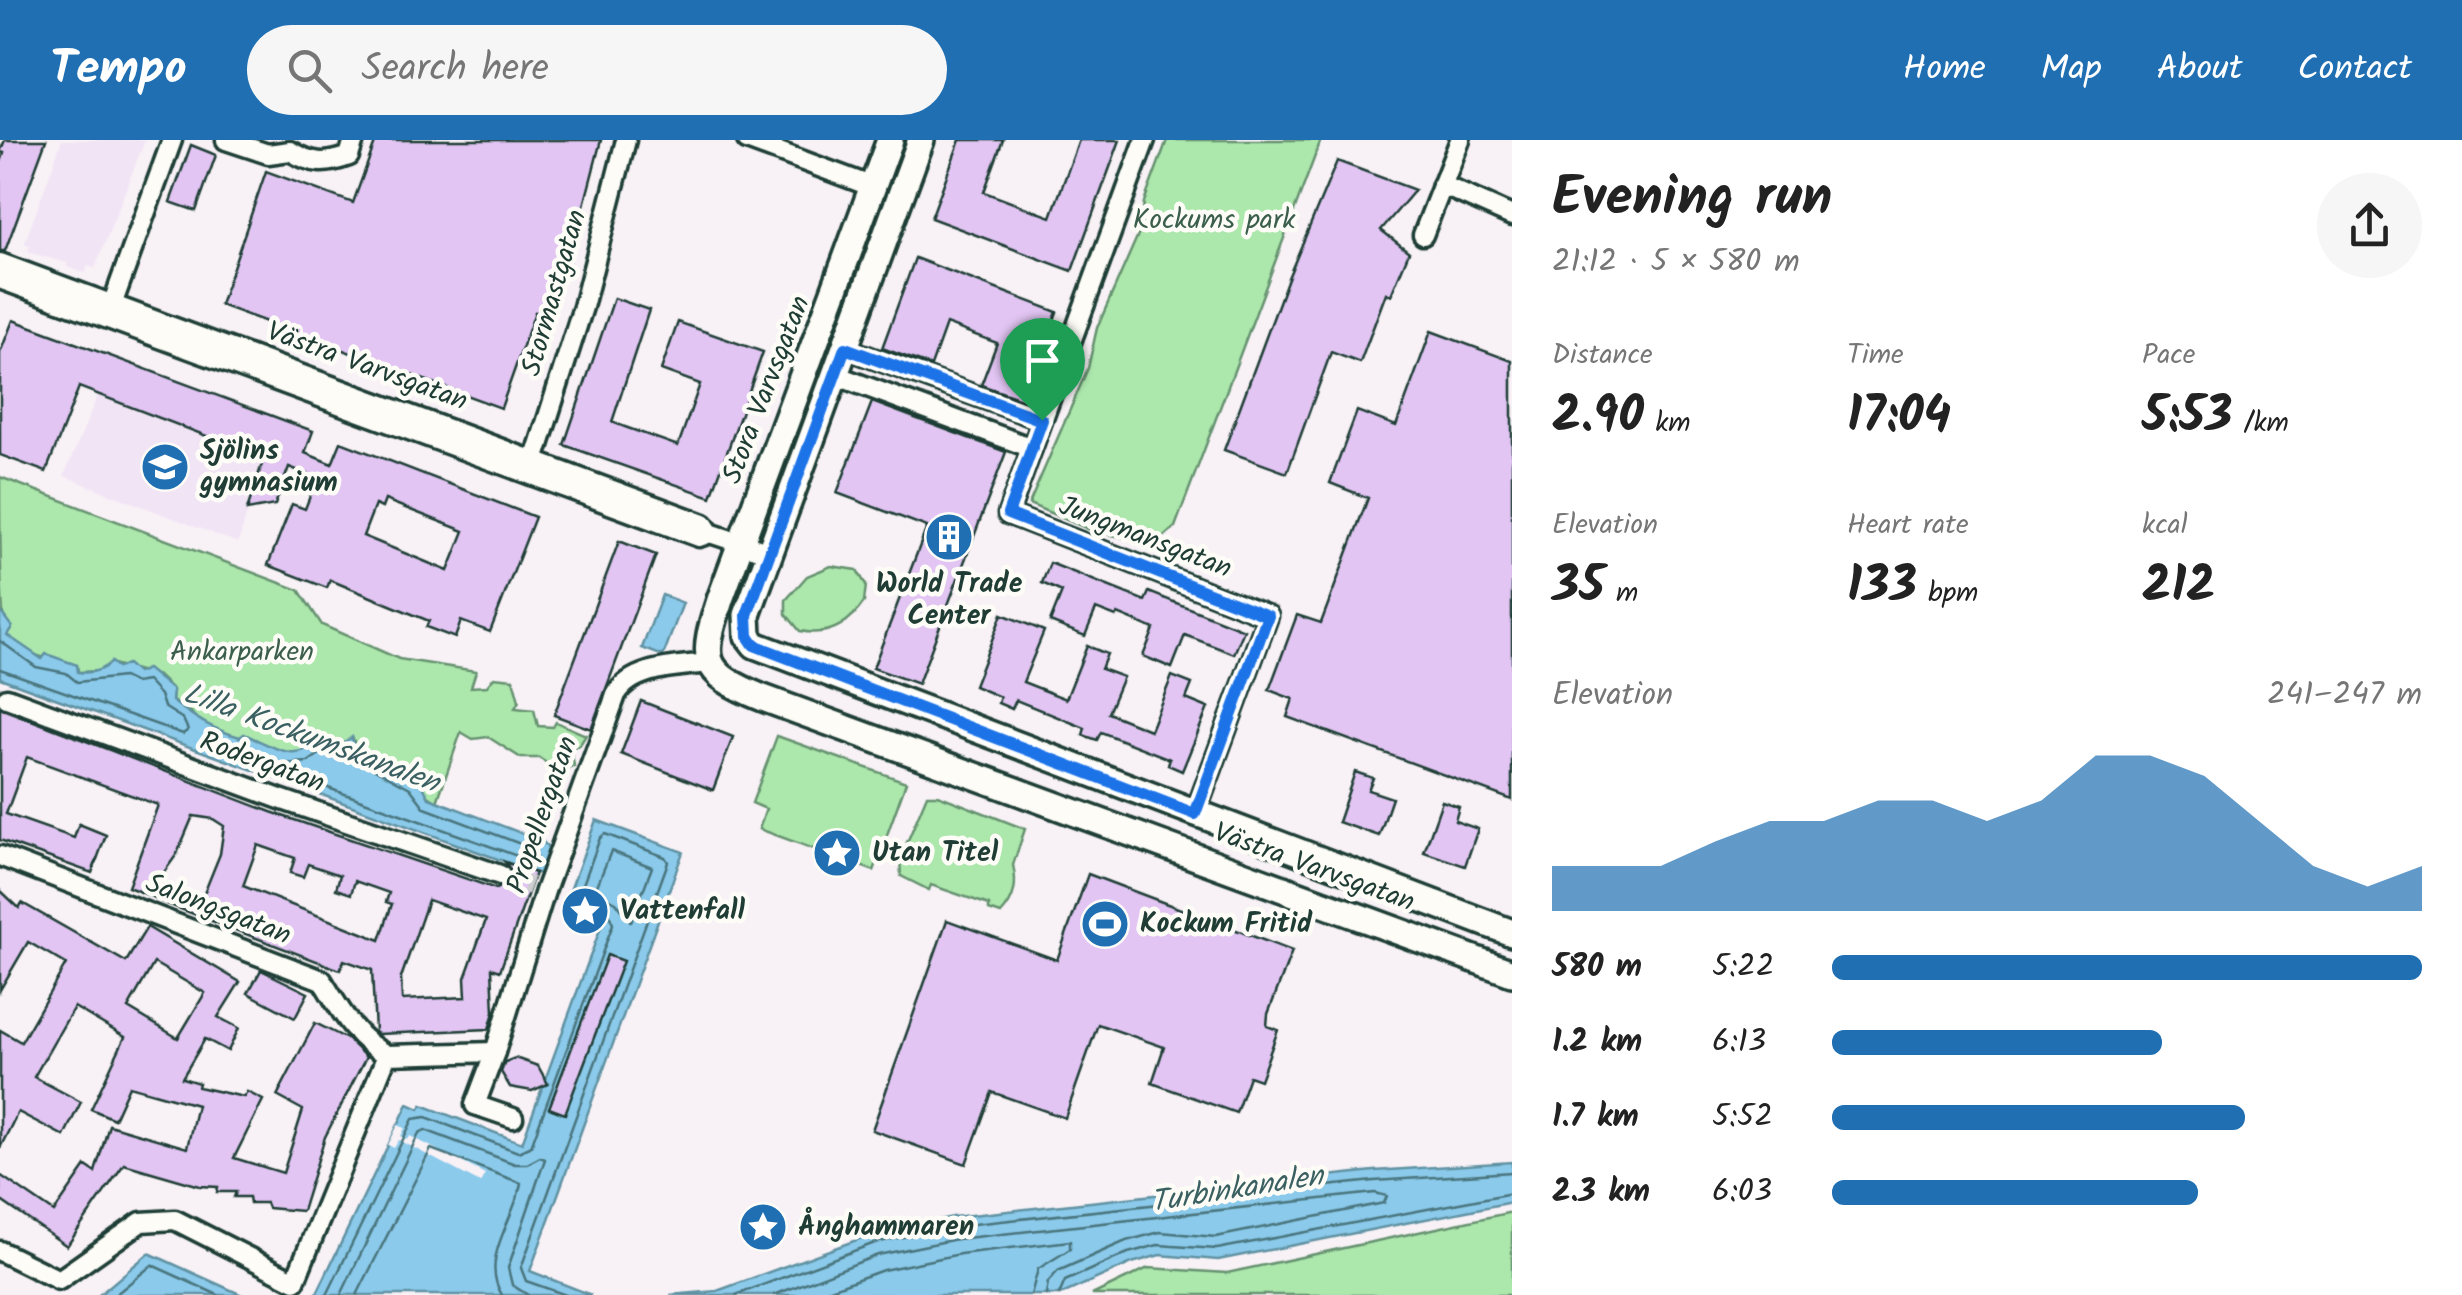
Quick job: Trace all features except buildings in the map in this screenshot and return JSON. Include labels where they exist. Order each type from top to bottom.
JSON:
[{"type":"street","points":[[112,304],[172,140]]},
{"type":"street","points":[[226,140],[268,154],[290,151],[310,163],[331,163],[349,156],[354,140]]},
{"type":"street","name":"Stormastgatan","points":[[534,461],[583,307],[626,140]]},
{"type":"street","points":[[747,140],[873,187]]},
{"type":"street","name":"Stora Varvsgatan","points":[[708,663],[710,631],[890,140]]},
{"type":"street","name":"Stora Varvsgatan","points":[[748,636],[747,615],[922,140]]},
{"type":"street","name":"Jungmansgatan","points":[[1145,140],[1008,514],[1268,616],[1195,814]]},
{"type":"street","points":[[1423,235],[1460,140]]},
{"type":"street","points":[[1442,185],[1512,216]]},
{"type":"street","name":"Västra Varvsgatan","points":[[0,264],[704,524],[710,532],[770,554]]},
{"type":"street","name":"Västra Varvsgatan","points":[[0,280],[699,536],[710,532]]},
{"type":"street","points":[[845,348],[1042,420]]},
{"type":"street","points":[[835,375],[1032,448]]},
{"type":"street","name":"Västra Varvsgatan","points":[[748,636],[766,652],[1512,933]]},
{"type":"street","name":"Västra Varvsgatan","points":[[708,663],[720,677],[774,702],[1512,973]]},
{"type":"street","name":"Propellergatan","points":[[514,1118],[475,1104],[495,1052],[538,888],[621,686],[642,674],[708,663]]},
{"type":"street","name":"Rodergatan","points":[[7,698],[280,800],[500,876]]},
{"type":"street","name":"Salongsgatan","points":[[0,856],[322,980],[346,1019],[375,1049],[387,1055]]},
{"type":"street","points":[[0,1251],[63,1287],[141,1222],[175,1220],[295,1281],[387,1055],[495,1052]]},
{"type":"shaded area","points":[[62,140],[145,140],[95,268],[88,266],[85,273],[67,267],[67,263],[28,252],[30,246],[25,243]]},
{"type":"shaded area","name":"Sjölins gymnasium","points":[[98,395],[264,458],[238,543],[64,476]]},
{"type":"green space","name":"Kockums park","points":[[1167,140],[1321,140],[1175,527],[1158,542],[1145,542],[1093,531],[1029,504],[1088,368],[1097,328],[1141,228],[1144,202]]},
{"type":"green space","name":"Ankarparken","points":[[0,477],[299,590],[322,625],[399,659],[476,671],[471,687],[487,686],[494,677],[513,679],[519,701],[515,708],[534,710],[538,726],[553,727],[556,722],[586,735],[579,746],[571,747],[574,766],[560,772],[539,758],[521,758],[488,737],[473,739],[461,732],[437,802],[424,793],[417,779],[371,758],[353,739],[338,746],[316,744],[298,754],[286,754],[200,725],[191,712],[172,701],[173,690],[158,676],[113,664],[100,671],[78,672],[77,665],[29,652],[6,634],[4,622]]},
{"type":"green space","points":[[831,566],[857,570],[866,585],[864,602],[837,627],[820,632],[800,631],[786,614],[786,600],[807,576]]},
{"type":"green space","points":[[777,736],[906,782],[874,871],[759,829],[766,809],[752,803]]},
{"type":"green space","points":[[927,795],[938,795],[1025,829],[1013,865],[1012,896],[1001,914],[989,910],[989,905],[931,885],[929,890],[901,876],[900,859]]},
{"type":"green space","points":[[1512,1212],[1512,1295],[1092,1295],[1148,1268],[1227,1273]]},
{"type":"water","points":[[662,595],[683,603],[663,656],[642,648]]},
{"type":"water","points":[[0,611],[12,627],[7,635],[42,659],[46,654],[77,665],[78,672],[83,673],[104,668],[111,662],[118,668],[127,664],[137,673],[147,669],[173,690],[172,701],[229,734],[244,734],[292,752],[320,740],[338,746],[352,737],[362,753],[420,780],[429,798],[542,841],[551,850],[542,875],[0,678]]},
{"type":"water","points":[[596,820],[683,852],[530,1271],[591,1295],[316,1295],[408,1104],[419,1109],[422,1105],[522,1143],[603,921],[564,907]]},
{"type":"water","name":"Turbinkanalen","points":[[1512,1162],[1512,1202],[1218,1260],[1160,1255],[1060,1295],[670,1295],[717,1291],[873,1234],[953,1217],[1374,1171]]},
{"type":"water","points":[[149,1253],[242,1295],[99,1295]]},
{"type":"pier","points":[[398,1125],[405,1128],[401,1136],[408,1140],[410,1136],[485,1174],[480,1183],[399,1140],[394,1148],[388,1145]]},
{"type":"tunnel","points":[[500,875],[531,886]]},
{"type":"place","name":"Sjölins gymnasium","points":[[165,467]]},
{"type":"place","name":"World Trade Center","points":[[949,537]]},
{"type":"place","name":"Utan Titel","points":[[837,853]]},
{"type":"place","name":"Vattenfall","points":[[585,911]]},
{"type":"place","name":"Kockum Fritid","points":[[1105,924]]},
{"type":"place","name":"Ånghammaren","points":[[763,1227]]},
{"type":"route","points":[[845,348],[1042,420],[1008,514],[1268,616],[1195,814],[766,652],[748,636],[747,615],[845,348]]},
{"type":"water label","name":"Lilla Kockumskanalen","points":[[311,739]]}]
